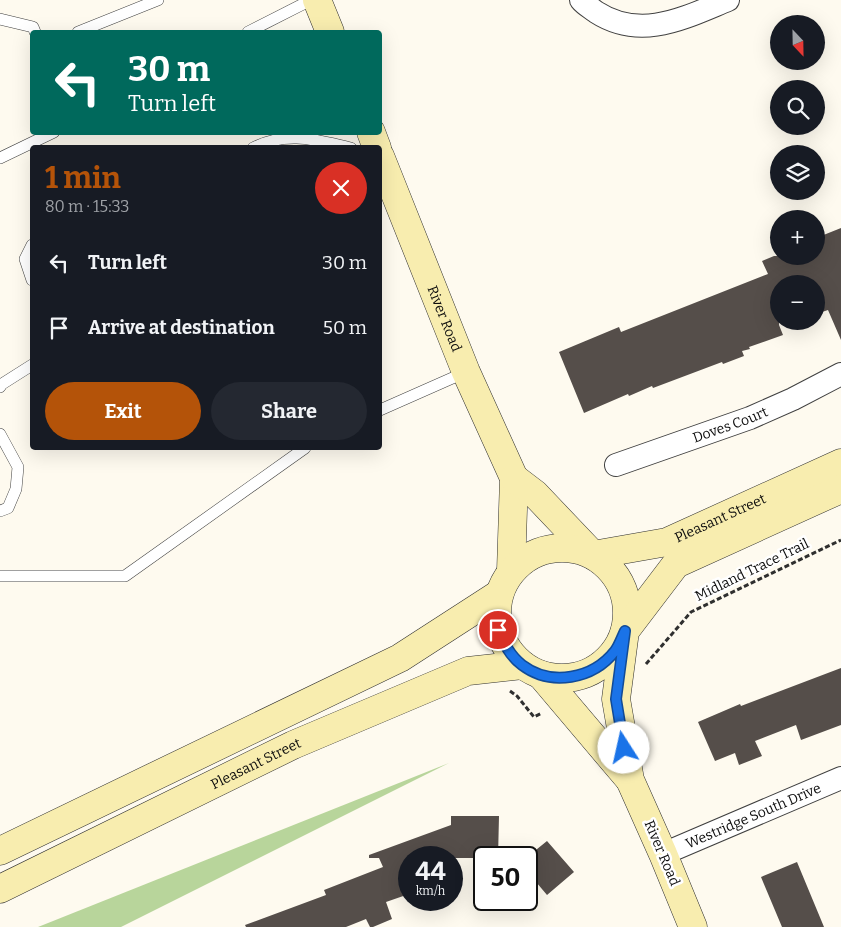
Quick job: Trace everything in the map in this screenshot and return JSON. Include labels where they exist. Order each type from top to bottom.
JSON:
[{"type":"main road","points":[[317,0],[329,30]]},
{"type":"main road","name":"River Road","points":[[382,161],[466,372],[514,478],[511,571]]},
{"type":"main road","name":"Pleasant Street","points":[[593,555],[667,542],[841,463]]},
{"type":"main road","name":"River Road","points":[[514,478],[534,494],[593,555]]},
{"type":"main road","name":"Pleasant Street","points":[[625,631],[676,564],[841,489]]},
{"type":"main road","points":[[550,548],[572,548],[593,555],[610,568],[623,587],[628,609],[625,631],[616,650],[601,665],[582,675],[562,678],[531,670],[507,650],[498,630],[496,609],[500,589],[511,571],[529,556],[550,548]]},
{"type":"main road","points":[[0,851],[400,658],[499,594]]},
{"type":"main road","name":"River Road","points":[[625,631],[629,676],[616,699],[630,780],[693,927]]},
{"type":"main road","name":"River Road","points":[[531,670],[565,704],[630,780]]},
{"type":"main road","name":"Pleasant Street","points":[[0,889],[293,746],[468,672],[531,670]]},
{"type":"street","points":[[581,0],[609,20],[634,26],[660,26],[686,18],[728,0]]},
{"type":"street","name":"Doves Court","points":[[616,465],[750,418],[793,399],[841,374]]},
{"type":"street","name":"Westridge South Drive","points":[[663,854],[841,778]]},
{"type":"lane","points":[[83,30],[158,0]]},
{"type":"lane","points":[[252,30],[311,0]]},
{"type":"lane","points":[[0,19],[33,27],[34,30]]},
{"type":"lane","points":[[0,158],[48,135]]},
{"type":"lane","points":[[259,145],[266,141],[299,135]]},
{"type":"lane","points":[[307,135],[341,145]]},
{"type":"lane","points":[[30,248],[24,259],[30,275]]},
{"type":"lane","points":[[0,387],[30,366]]},
{"type":"lane","points":[[382,409],[466,372]]},
{"type":"lane","points":[[0,434],[18,467],[16,489],[8,508],[0,511]]},
{"type":"lane","points":[[0,576],[125,576],[302,450]]},
{"type":"path","name":"Midland Trace Trail","points":[[629,676],[691,612],[841,540]]},
{"type":"path","points":[[506,688],[517,696],[534,717],[565,704]]},
{"type":"green space","points":[[449,763],[121,927],[38,927]]},
{"type":"building","points":[[841,228],[841,340],[828,310],[825,311],[825,275],[770,275],[770,330],[781,330],[783,335],[749,347],[750,349],[742,351],[744,356],[723,364],[722,362],[653,388],[652,386],[629,396],[628,394],[584,413],[559,352],[619,327],[621,332],[768,274],[762,261],[770,258],[770,265],[825,265],[825,234]]},
{"type":"building","points":[[841,668],[841,725],[801,740],[796,725],[755,741],[762,756],[739,765],[735,753],[715,761],[698,722],[740,704],[741,706]]},
{"type":"building","points":[[451,816],[499,816],[498,846],[473,846],[473,858],[463,858],[463,846],[398,846],[398,898],[386,902],[392,919],[373,927],[370,927],[366,919],[346,927],[246,927],[245,925],[326,895],[324,890],[383,867],[379,858],[369,858],[369,855],[451,825]]},
{"type":"building","points":[[547,841],[574,872],[547,895],[538,884],[538,848]]},
{"type":"building","points":[[797,862],[824,927],[782,927],[761,877]]},
{"type":"route","points":[[498,630],[507,650],[522,665],[541,675],[562,678],[582,675],[601,665],[616,650],[625,631],[616,699],[624,748]]}]
